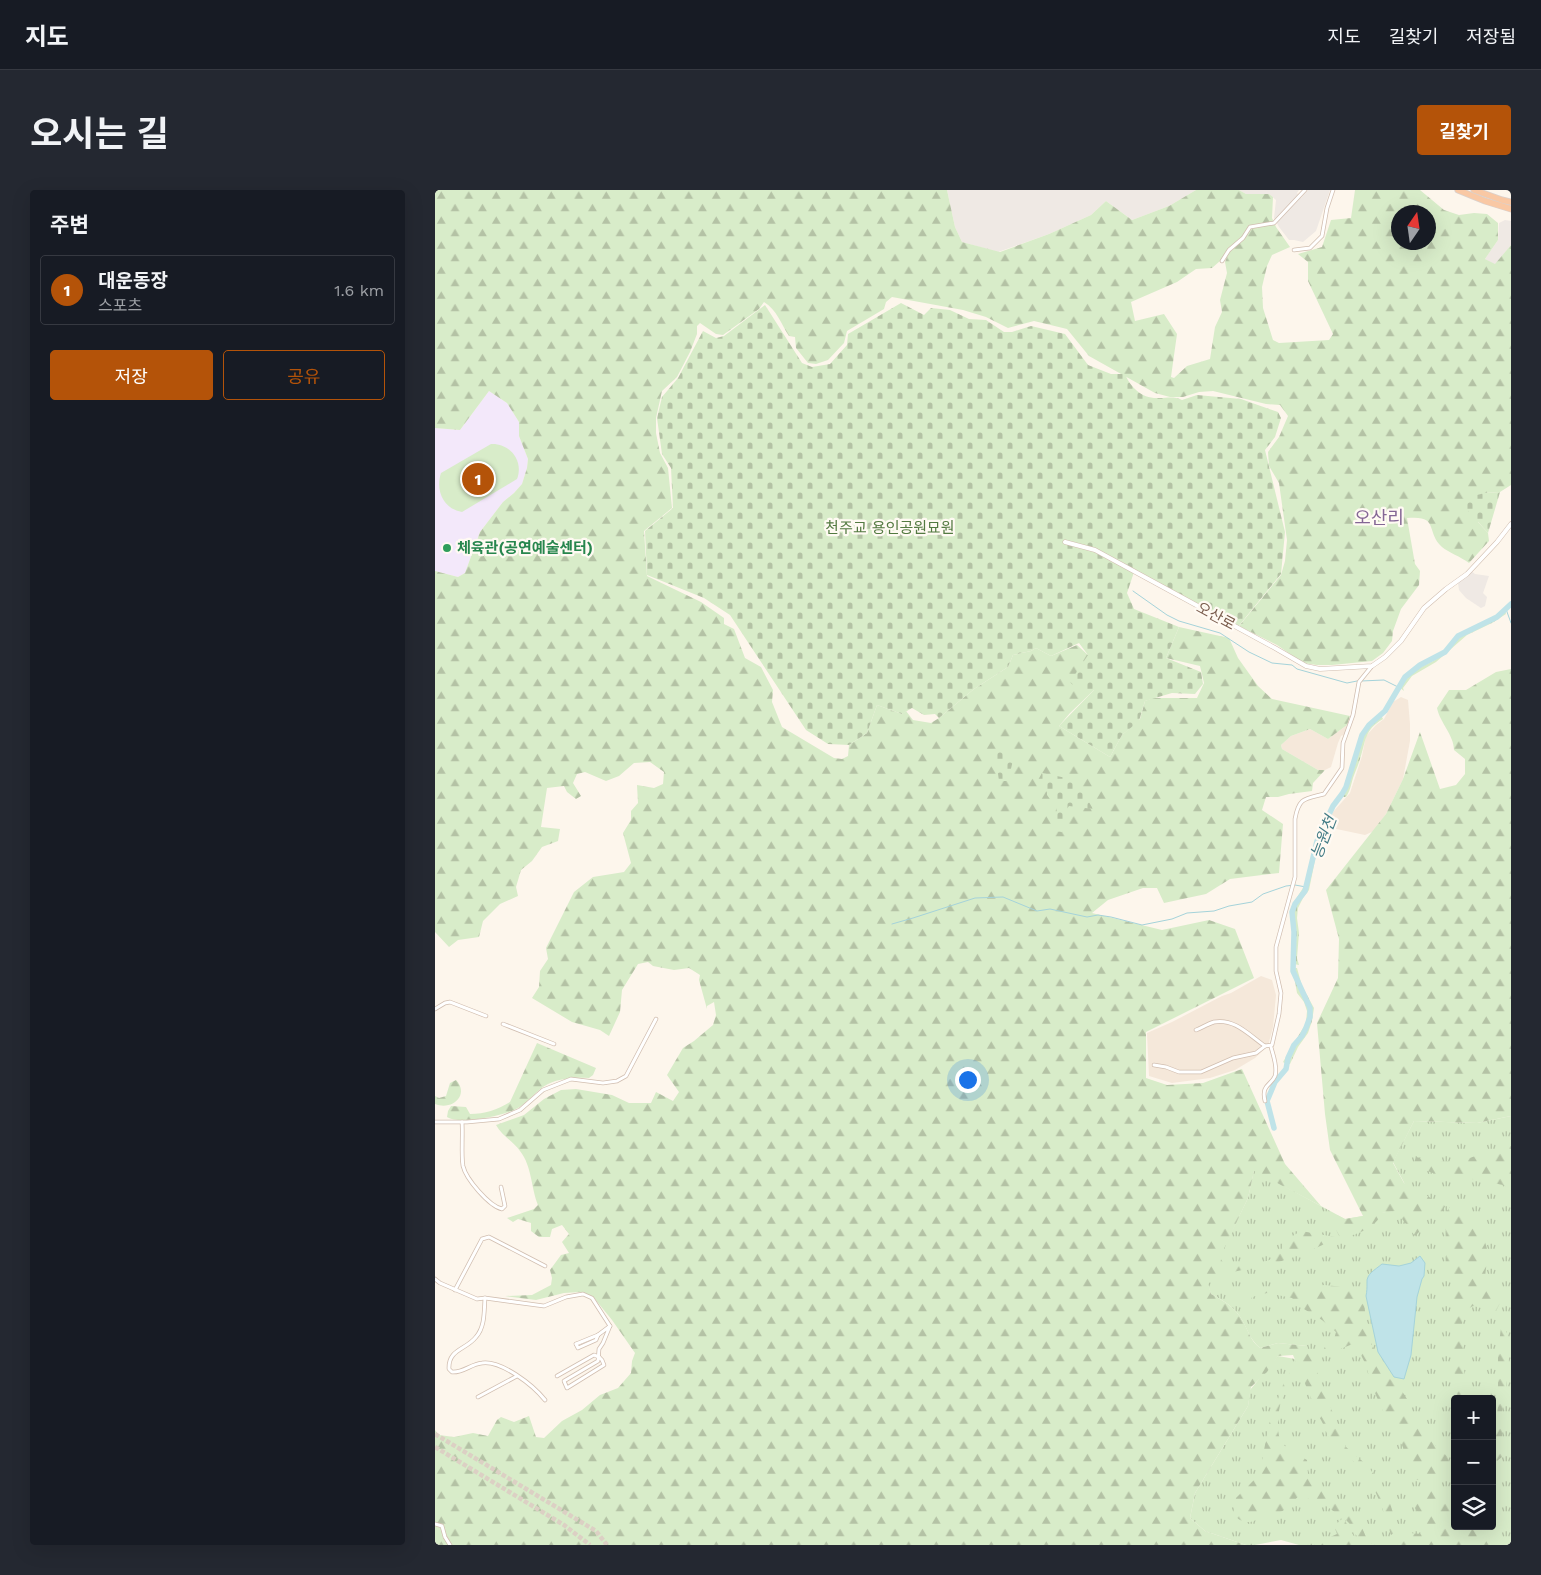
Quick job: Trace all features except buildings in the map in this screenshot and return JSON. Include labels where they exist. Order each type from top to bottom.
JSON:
[{"type":"highway","points":[[1458,190],[1511,209]]},
{"type":"highway","points":[[1474,190],[1511,200]]},
{"type":"highway","points":[[1481,190],[1511,200]]},
{"type":"street","points":[[1222,261],[1229,250],[1243,238],[1250,227],[1274,223],[1305,190]]},
{"type":"street","points":[[1294,250],[1310,248],[1322,236],[1327,208],[1333,190]]},
{"type":"street","points":[[1265,1101],[1263,1094],[1267,1084],[1275,1077],[1271,1047],[1279,1014],[1281,993],[1276,971],[1276,947],[1295,877],[1295,820],[1298,805],[1303,799],[1324,794],[1343,768],[1343,743],[1353,715],[1360,680],[1372,666],[1385,657],[1401,641],[1424,608],[1444,590],[1467,574],[1511,524]]},
{"type":"street","name":"오산로","points":[[1065,542],[1095,550],[1306,666],[1319,669],[1372,666]]},
{"type":"street","points":[[435,1010],[450,1002],[486,1016]]},
{"type":"street","points":[[435,1122],[499,1119],[520,1110],[543,1090],[571,1079],[603,1083],[617,1081],[626,1076],[656,1019]]},
{"type":"street","points":[[1196,1030],[1212,1023],[1223,1022],[1239,1026],[1265,1046],[1271,1047]]},
{"type":"street","points":[[503,1024],[554,1044]]},
{"type":"street","points":[[1154,1065],[1179,1072],[1201,1072],[1233,1058],[1256,1053],[1265,1046]]},
{"type":"street","points":[[462,1122],[463,1167],[483,1196],[502,1209],[505,1206],[505,1201],[501,1187]]},
{"type":"street","points":[[455,1290],[482,1239],[486,1237],[545,1266]]},
{"type":"street","points":[[435,1279],[477,1299],[485,1298],[544,1306],[566,1297],[583,1294],[592,1298],[610,1326]]},
{"type":"street","points":[[485,1298],[483,1326],[473,1340],[452,1356],[449,1369],[457,1373],[478,1363],[488,1362],[505,1367],[538,1391],[545,1400]]},
{"type":"street","points":[[598,1335],[596,1340],[578,1348],[577,1344],[598,1335],[610,1326]]},
{"type":"street","points":[[557,1376],[594,1355],[599,1356],[603,1360],[604,1365],[570,1387],[566,1387],[564,1381],[598,1361],[599,1356],[599,1349],[610,1326]]},
{"type":"street","points":[[478,1397],[517,1376]]},
{"type":"street","points":[[435,1524],[441,1526],[450,1545]]},
{"type":"shaded area","points":[[947,190],[1196,190],[1169,206],[1132,220],[1106,201],[1091,215],[1049,234],[998,252],[962,242],[955,227]]},
{"type":"shaded area","points":[[1239,190],[1299,190],[1297,193],[1301,198],[1308,190],[1330,190],[1316,231],[1303,242],[1289,240],[1279,227],[1274,218],[1276,200],[1269,194],[1246,194]]},
{"type":"shaded area","points":[[1505,220],[1511,221],[1511,245],[1495,265],[1485,259],[1498,240],[1499,223]]},
{"type":"shaded area","points":[[489,391],[507,403],[519,422],[519,436],[528,459],[527,468],[522,484],[503,502],[480,532],[465,573],[458,577],[435,571],[435,428],[460,430]]},
{"type":"shaded area","points":[[1471,571],[1475,574],[1489,576],[1483,593],[1487,597],[1485,606],[1481,608],[1466,598],[1459,590],[1458,583]]},
{"type":"shaded area","points":[[1401,697],[1408,700],[1410,741],[1403,779],[1386,814],[1374,831],[1365,835],[1327,827],[1333,812],[1350,793],[1362,756],[1366,736],[1384,719],[1393,702]]},
{"type":"shaded area","points":[[1347,725],[1345,734],[1341,736],[1338,743],[1331,767],[1325,770],[1318,770],[1282,749],[1281,745],[1291,736],[1310,729],[1328,739]]},
{"type":"shaded area","points":[[1261,976],[1272,980],[1276,995],[1273,1027],[1268,1046],[1255,1058],[1235,1070],[1210,1078],[1172,1083],[1149,1076],[1147,1033],[1231,993]]},
{"type":"green space","points":[[435,190],[947,190],[955,227],[962,242],[1000,252],[1049,234],[1091,215],[1106,201],[1132,220],[1169,206],[1196,190],[1239,190],[1246,194],[1269,194],[1273,197],[1272,218],[1290,247],[1272,255],[1262,287],[1263,308],[1273,340],[1279,343],[1329,340],[1333,334],[1308,281],[1308,262],[1298,254],[1322,247],[1331,220],[1351,218],[1355,190],[1420,190],[1444,210],[1459,215],[1487,214],[1498,223],[1498,240],[1485,259],[1495,264],[1511,245],[1511,485],[1500,492],[1485,493],[1478,522],[1488,533],[1489,541],[1469,563],[1442,547],[1434,535],[1431,525],[1424,519],[1407,518],[1415,564],[1420,571],[1419,585],[1401,609],[1393,631],[1392,641],[1383,653],[1372,661],[1332,665],[1303,663],[1277,645],[1239,626],[1281,575],[1285,561],[1287,540],[1279,483],[1269,466],[1268,452],[1279,437],[1288,416],[1280,405],[1266,404],[1213,391],[1199,392],[1183,397],[1170,397],[1155,393],[1089,356],[1067,329],[1034,321],[1008,328],[986,317],[963,310],[892,297],[886,302],[884,309],[847,331],[844,343],[828,360],[816,364],[808,363],[796,348],[795,337],[789,336],[776,313],[764,302],[759,309],[723,335],[716,334],[700,323],[697,326],[697,334],[690,352],[677,377],[662,391],[656,418],[656,433],[660,453],[668,468],[672,508],[644,531],[647,576],[701,602],[724,618],[724,624],[734,629],[745,658],[761,667],[773,690],[772,702],[782,727],[834,758],[842,759],[848,756],[849,745],[867,733],[877,705],[902,714],[906,711],[913,720],[931,723],[974,689],[1008,667],[1013,655],[1036,648],[1051,656],[1077,645],[1088,655],[1095,689],[1059,726],[1110,757],[1122,735],[1140,719],[1145,701],[1153,698],[1197,698],[1204,683],[1200,666],[1166,658],[1179,627],[1229,638],[1238,658],[1258,686],[1272,699],[1350,716],[1347,725],[1328,739],[1310,729],[1291,736],[1281,745],[1282,749],[1318,770],[1325,770],[1313,783],[1312,791],[1278,797],[1266,797],[1262,810],[1283,824],[1279,873],[1230,879],[1206,894],[1164,903],[1157,888],[1143,888],[1108,900],[1092,913],[1162,930],[1209,920],[1235,929],[1254,978],[1146,1032],[1146,1078],[1167,1085],[1203,1083],[1242,1069],[1285,1164],[1321,1206],[1254,1171],[1248,1198],[1220,1257],[1227,1270],[1226,1264],[1243,1265],[1270,1260],[1282,1249],[1284,1241],[1301,1231],[1335,1237],[1340,1240],[1329,1242],[1279,1262],[1233,1272],[1208,1283],[1211,1294],[1236,1311],[1251,1338],[1260,1348],[1278,1343],[1307,1346],[1346,1447],[1368,1466],[1388,1496],[1398,1530],[1391,1535],[1382,1507],[1364,1473],[1329,1438],[1293,1355],[1278,1356],[1267,1372],[1251,1387],[1248,1406],[1195,1493],[1190,1518],[1205,1531],[1246,1545],[435,1545],[435,1430],[439,1435],[454,1437],[473,1433],[488,1436],[497,1420],[501,1417],[514,1422],[529,1416],[536,1437],[544,1438],[562,1421],[582,1410],[600,1395],[618,1388],[631,1373],[635,1353],[594,1298],[580,1292],[564,1293],[536,1300],[505,1296],[532,1295],[551,1285],[550,1270],[561,1255],[569,1253],[562,1242],[569,1234],[562,1225],[552,1229],[550,1237],[539,1237],[531,1231],[531,1223],[518,1219],[513,1222],[507,1218],[534,1209],[538,1205],[524,1157],[496,1125],[524,1115],[544,1099],[561,1090],[576,1089],[612,1095],[629,1103],[651,1103],[656,1092],[673,1101],[679,1092],[667,1075],[683,1048],[713,1025],[716,1015],[714,1002],[707,1006],[707,1009],[699,980],[700,975],[689,968],[674,970],[653,966],[648,962],[638,964],[622,990],[620,1012],[609,1036],[600,1030],[572,1022],[532,998],[539,987],[540,971],[548,959],[546,948],[574,892],[593,877],[624,872],[631,863],[623,833],[631,820],[631,811],[638,803],[637,785],[654,788],[663,784],[664,772],[650,762],[634,763],[619,776],[606,781],[585,772],[577,774],[573,783],[581,796],[576,799],[567,792],[564,786],[547,788],[541,827],[560,829],[558,841],[542,847],[532,861],[521,870],[516,887],[518,896],[500,904],[483,921],[479,937],[458,940],[449,947],[435,932],[435,571],[458,577],[465,573],[480,532],[503,502],[522,484],[528,459],[519,436],[519,422],[507,403],[489,391],[460,430],[435,428]],"holes":[[[1228,254],[1225,262],[1227,273],[1220,300],[1222,312],[1215,327],[1210,359],[1187,366],[1174,378],[1171,377],[1177,334],[1164,314],[1135,321],[1131,302],[1177,282],[1196,269],[1212,268]]]},
{"type":"green space","name":"천주교 용인공원묘원","points":[[901,303],[924,315],[931,308],[950,310],[969,319],[986,320],[1004,332],[1012,332],[1031,326],[1065,334],[1088,365],[1111,374],[1125,374],[1130,384],[1147,397],[1182,400],[1197,395],[1241,399],[1278,412],[1281,418],[1275,437],[1265,450],[1285,532],[1281,574],[1237,628],[1134,572],[1127,593],[1134,609],[1179,627],[1166,658],[1201,672],[1203,684],[1195,694],[1172,693],[1145,701],[1139,721],[1122,735],[1110,757],[1059,726],[1094,690],[1079,691],[1070,682],[1088,655],[1079,643],[1051,656],[1036,648],[1013,655],[1008,667],[974,689],[939,718],[935,714],[924,715],[912,708],[902,714],[877,705],[867,733],[849,745],[828,744],[806,730],[730,615],[704,598],[647,575],[645,531],[673,508],[671,468],[662,454],[657,418],[662,397],[678,378],[703,331],[716,338],[724,336],[765,305],[802,363],[812,367],[830,364],[847,345],[848,334]]},
{"type":"green space","points":[[491,444],[498,444],[514,454],[519,466],[517,479],[462,512],[450,507],[440,492],[439,480],[441,473]]},
{"type":"green space","points":[[1500,492],[1488,533],[1463,505],[1469,497]]},
{"type":"green space","points":[[1505,611],[1506,614],[1467,635],[1436,662],[1412,676],[1403,688],[1404,691],[1399,687],[1409,675],[1445,653],[1460,635]]},
{"type":"green space","points":[[1511,669],[1511,1116],[1477,1123],[1414,1121],[1393,1163],[1404,1183],[1445,1206],[1442,1213],[1428,1217],[1425,1226],[1415,1236],[1396,1211],[1382,1213],[1370,1227],[1359,1233],[1341,1238],[1336,1228],[1337,1215],[1345,1219],[1363,1216],[1330,1150],[1325,1114],[1317,1023],[1338,978],[1339,939],[1326,890],[1386,814],[1403,779],[1420,732],[1440,789],[1456,785],[1465,774],[1465,759],[1454,750],[1452,739],[1437,708],[1449,690],[1466,690],[1496,672]]},
{"type":"green space","points":[[1381,715],[1383,719],[1372,727],[1367,736],[1349,792],[1346,797],[1341,797],[1349,783],[1362,736]]},
{"type":"green space","points":[[995,751],[1015,752],[1008,781],[999,781]]},
{"type":"green space","points":[[1042,773],[1076,780],[1093,809],[1069,806],[1066,810],[1062,832],[1054,831],[1057,809],[1047,795],[1047,786],[1038,780]]},
{"type":"green space","points":[[1329,815],[1332,815],[1318,845],[1309,890],[1298,908],[1297,958],[1299,965],[1294,964],[1291,914],[1294,902],[1303,888],[1305,888],[1295,903],[1292,913],[1294,940],[1293,912],[1305,891],[1318,841]]},
{"type":"green space","points":[[1294,968],[1297,968],[1302,986],[1314,1008],[1308,1033],[1298,1047],[1290,1064],[1287,1064],[1288,1059],[1286,1064],[1283,1062],[1306,1023],[1307,1011],[1304,1002],[1297,993],[1293,971],[1311,1008]]},
{"type":"green space","points":[[537,1043],[596,1068],[593,1075],[589,1078],[568,1078],[548,1084],[518,1108],[503,1114],[471,1120],[447,1117],[451,1106],[466,1107],[470,1114],[475,1114],[491,1111],[510,1102]]},
{"type":"green space","points":[[456,1080],[461,1091],[457,1100],[447,1105],[435,1104],[435,1096],[439,1098],[446,1096],[450,1083]]},
{"type":"green space","points":[[1511,1116],[1511,1545],[1299,1545],[1281,1540],[1246,1545],[1205,1531],[1190,1518],[1195,1493],[1248,1406],[1250,1390],[1278,1356],[1295,1359],[1301,1371],[1307,1346],[1278,1343],[1260,1348],[1251,1338],[1236,1311],[1211,1294],[1207,1282],[1248,1198],[1254,1170],[1345,1219],[1410,1208],[1408,1190],[1393,1162],[1414,1121],[1477,1123]]},
{"type":"green space","points":[[1507,1145],[1511,1146],[1511,1190],[1503,1185],[1455,1176],[1443,1177],[1425,1170],[1412,1169],[1416,1157],[1438,1162],[1464,1160]]},
{"type":"green space","points":[[1452,1204],[1459,1206],[1471,1216],[1481,1232],[1487,1248],[1486,1279],[1491,1289],[1500,1296],[1500,1303],[1496,1311],[1473,1306],[1464,1311],[1462,1325],[1465,1339],[1462,1355],[1467,1395],[1457,1395],[1450,1329],[1452,1317],[1451,1283],[1446,1274],[1447,1242],[1444,1215]]},
{"type":"green space","points":[[1324,1285],[1354,1288],[1364,1302],[1368,1338],[1390,1379],[1400,1388],[1407,1399],[1411,1410],[1408,1417],[1447,1456],[1451,1464],[1451,1470],[1445,1474],[1416,1480],[1402,1445],[1388,1423],[1372,1386],[1365,1363],[1355,1343],[1326,1355],[1324,1348],[1333,1343],[1336,1332],[1322,1320],[1299,1306],[1292,1298],[1267,1293],[1252,1297],[1248,1308],[1244,1300],[1248,1289],[1262,1289],[1282,1293]]},
{"type":"green space","points":[[1505,1327],[1507,1333],[1509,1360],[1506,1394],[1502,1412],[1502,1457],[1497,1461],[1498,1350],[1501,1328]]},
{"type":"green space","points":[[1289,1372],[1289,1384],[1281,1402],[1278,1416],[1279,1437],[1289,1450],[1307,1460],[1308,1476],[1361,1525],[1366,1537],[1373,1545],[1366,1545],[1355,1534],[1344,1518],[1360,1545],[1321,1545],[1328,1538],[1337,1534],[1334,1526],[1343,1518],[1322,1503],[1299,1496],[1282,1511],[1269,1514],[1254,1521],[1242,1521],[1233,1514],[1236,1498],[1256,1478],[1260,1471],[1269,1424]]},
{"type":"green space","points":[[1433,1488],[1451,1490],[1451,1530],[1493,1530],[1497,1545],[1398,1545],[1394,1539],[1397,1535],[1408,1533],[1423,1534],[1438,1543],[1411,1502],[1416,1489]]},
{"type":"water","points":[[1420,1256],[1425,1263],[1424,1276],[1417,1297],[1411,1355],[1404,1379],[1394,1377],[1378,1352],[1366,1296],[1367,1280],[1371,1272],[1382,1264],[1399,1266],[1411,1263]]},
{"type":"waterway","points":[[1133,591],[1167,615],[1179,621],[1220,633],[1249,652],[1272,663],[1292,665],[1297,669],[1347,683],[1357,681]]},
{"type":"waterway","name":"능원천","points":[[1274,1128],[1267,1101],[1275,1082],[1286,1069],[1288,1058],[1294,1045],[1302,1036],[1310,1017],[1310,1008],[1293,971],[1294,932],[1292,912],[1295,904],[1305,891],[1317,841],[1333,806],[1346,787],[1362,735],[1369,725],[1385,711],[1405,677],[1420,665],[1445,652],[1458,636],[1497,617],[1511,604]]},
{"type":"waterway","points":[[1506,609],[1511,623]]},
{"type":"waterway","points":[[1361,681],[1384,680],[1398,687]]},
{"type":"waterway","points":[[892,924],[975,898],[1003,897],[1037,911],[1050,909],[1087,917],[1098,915],[1142,925],[1172,919],[1187,913],[1214,911],[1252,902],[1263,894],[1286,886],[1306,887]]},
{"type":"tunnel","points":[[435,1434],[596,1531],[607,1545]]},
{"type":"tunnel","points":[[435,1447],[564,1525],[590,1545]]},
{"type":"place","name":"대운동장","points":[[478,479]]},
{"type":"place","name":"체육관(공연예술센터)","points":[[447,548]]},
{"type":"district","name":"오산리","points":[[1379,518]]}]
